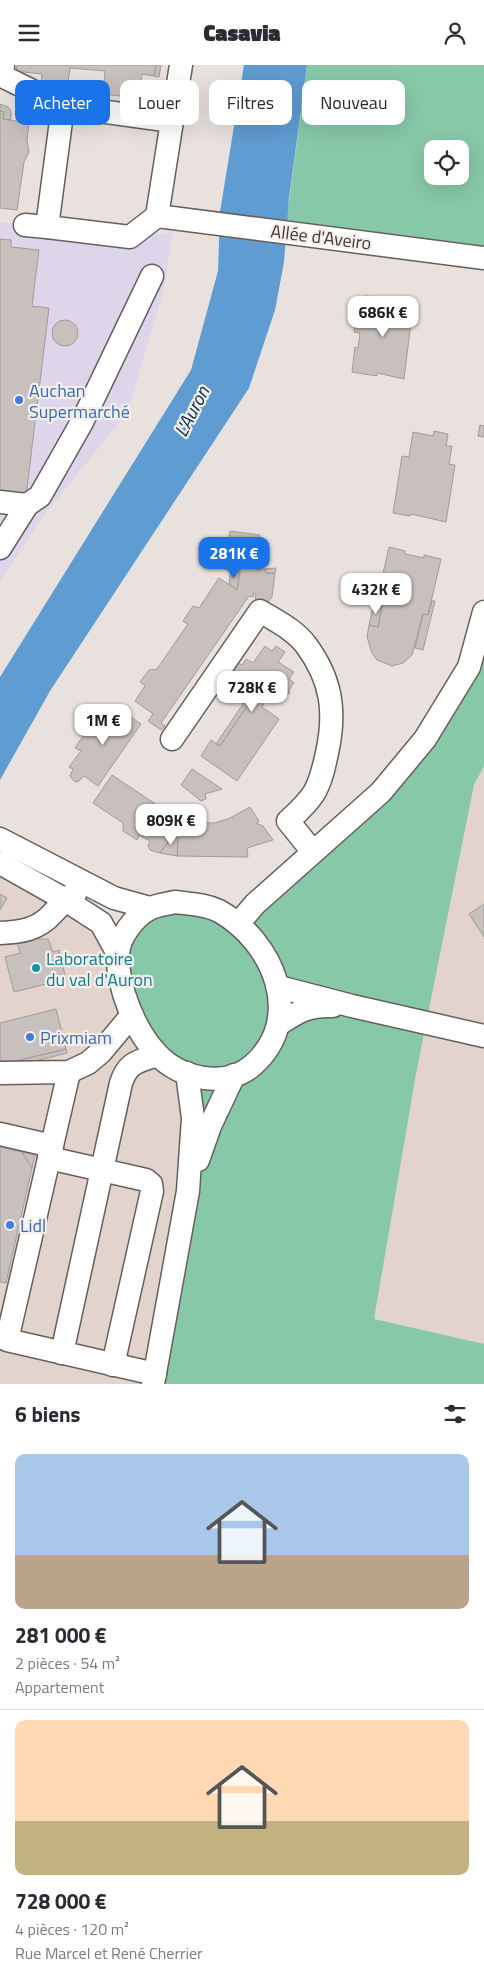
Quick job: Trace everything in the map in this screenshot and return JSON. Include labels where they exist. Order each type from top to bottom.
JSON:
[{"type":"street","points":[[4,65],[2,76],[15,82]]},
{"type":"street","points":[[179,80],[181,65]]},
{"type":"street","points":[[47,227],[60,125]]},
{"type":"street","points":[[25,225],[130,237],[166,217],[172,125]]},
{"type":"street","name":"Allée d'Aveiro","points":[[166,217],[484,258]]},
{"type":"street","points":[[0,548],[27,505],[40,496],[82,422],[152,276]]},
{"type":"street","points":[[0,503],[27,505]]},
{"type":"street","points":[[172,739],[260,611],[294,633],[306,644],[316,661],[326,682],[331,702],[332,726],[324,771],[315,791],[288,821],[313,852]]},
{"type":"street","points":[[238,924],[256,904],[381,792],[425,739],[469,667],[484,612]]},
{"type":"street","points":[[0,839],[114,898],[150,908]]},
{"type":"street","points":[[0,863],[64,899],[101,923],[118,954],[123,991],[134,1022],[157,1055],[174,1067],[205,1079],[221,1080],[251,1067],[263,1055],[274,1039],[279,1024],[281,1006],[279,987],[267,960],[238,924],[218,911],[198,904],[175,902],[150,908],[136,919],[122,939],[118,954]]},
{"type":"street","points":[[0,933],[16,933],[39,926],[54,913],[64,899],[88,886]]},
{"type":"street","points":[[279,987],[352,1006],[484,1036]]},
{"type":"street","points":[[279,1024],[298,1012],[317,1005],[352,1006]]},
{"type":"street","points":[[0,1073],[69,1072],[88,1063],[101,1052],[132,1015]]},
{"type":"street","points":[[62,1353],[126,1070],[136,1063],[157,1055]]},
{"type":"street","points":[[69,1072],[7,1339],[113,1365],[154,1379],[188,1191],[193,1118],[187,1073]]},
{"type":"street","points":[[188,1191],[210,1126],[234,1075]]},
{"type":"street","points":[[0,1134],[102,1170],[146,1180],[151,1184],[152,1191],[113,1365]]},
{"type":"shaded area","points":[[0,222],[130,237],[172,233],[165,285],[127,413],[43,516],[0,582]]},
{"type":"shaded area","points":[[484,766],[484,1344],[373,1320],[416,1074],[474,785]]},
{"type":"shaded area","points":[[0,863],[101,923],[174,1067],[193,1118],[153,1384],[0,1384]]},
{"type":"green space","points":[[307,65],[484,65],[484,258],[285,232],[302,103],[302,125],[405,125],[405,80],[305,80]]},
{"type":"green space","points":[[484,612],[484,766],[474,785],[416,1074],[374,1319],[484,1344],[484,1384],[153,1384],[173,1278],[189,1092],[134,1022],[122,939],[175,902],[238,923],[425,739]]},
{"type":"water","name":"L'Auron","points":[[244,65],[307,65],[305,80],[302,80],[302,102],[289,198],[284,262],[275,310],[249,388],[50,691],[0,780],[0,677],[191,370],[218,271],[220,212],[234,125],[292,125],[292,80],[242,80]]},
{"type":"building","points":[[17,65],[156,65],[154,76],[142,74],[141,80],[120,80],[120,96],[110,95],[110,80],[104,80],[105,71],[70,68],[68,80],[42,80],[42,74],[16,71]]},
{"type":"building","points":[[156,65],[161,65],[159,77],[154,76]]},
{"type":"building","points":[[0,104],[8,107],[11,111],[11,120],[3,119],[4,112],[0,111]]},
{"type":"building","points":[[0,111],[4,112],[3,119],[15,121],[15,125],[29,125],[27,140],[29,152],[24,162],[17,210],[0,208]]},
{"type":"building","name":"Auchan Supermarché","points":[[0,239],[11,240],[11,247],[39,250],[32,306],[49,308],[26,496],[0,493]]},
{"type":"building","points":[[366,296],[384,298],[383,302],[390,303],[391,297],[407,298],[406,305],[413,306],[404,379],[377,373],[377,376],[352,372],[355,347],[358,348],[360,333],[354,332],[356,319],[363,319]]},
{"type":"building","points":[[65,320],[75,323],[78,333],[75,343],[65,346],[55,343],[52,333],[55,323]]},
{"type":"building","points":[[480,425],[484,426],[484,437],[478,436]]},
{"type":"building","points":[[434,431],[448,434],[446,446],[452,446],[449,464],[455,465],[446,522],[411,514],[410,516],[393,513],[402,456],[409,457],[413,432],[433,436]]},
{"type":"building","points":[[230,531],[260,535],[256,556],[259,557],[257,570],[265,569],[266,573],[275,573],[272,597],[267,603],[259,602],[255,599],[256,594],[254,593],[253,597],[249,596],[161,723],[165,726],[161,730],[148,721],[153,714],[135,701],[145,686],[140,682],[149,670],[157,669],[188,624],[183,621],[193,606],[199,608],[219,578],[237,590],[240,572],[224,569]]},
{"type":"building","points":[[389,547],[405,551],[405,554],[424,558],[424,555],[441,559],[428,615],[423,614],[412,655],[403,663],[392,666],[377,660],[372,653],[367,637],[369,625],[378,627],[382,605],[367,602],[373,575],[382,578]]},
{"type":"building","points":[[276,568],[275,573],[266,573],[265,569]]},
{"type":"building","points":[[231,570],[240,572],[237,590],[229,584]]},
{"type":"building","points":[[432,601],[435,601],[423,650],[415,648],[423,614],[428,615]]},
{"type":"building","points":[[374,603],[382,605],[378,627],[369,625]]},
{"type":"building","points":[[265,646],[272,651],[276,646],[285,652],[278,662],[294,672],[289,679],[294,683],[288,691],[290,692],[283,699],[278,695],[274,702],[267,698],[262,707],[279,719],[237,781],[201,756],[211,740],[220,746],[251,700],[243,695],[245,691],[250,694],[253,689],[249,686],[250,683],[232,671],[237,663],[242,665],[246,659],[253,663]]},
{"type":"building","points":[[247,698],[251,700],[220,746],[216,744]]},
{"type":"building","points":[[113,705],[141,724],[98,786],[84,776],[75,782],[70,776],[73,769],[69,767],[81,751],[75,748],[84,735],[92,735]]},
{"type":"building","points":[[192,769],[222,789],[205,794],[206,799],[201,801],[181,785]]},
{"type":"building","points":[[112,775],[175,817],[164,835],[169,841],[160,853],[150,850],[148,845],[150,841],[139,835],[137,840],[123,831],[123,823],[93,803]]},
{"type":"building","points":[[250,807],[259,821],[256,823],[263,826],[273,840],[247,848],[248,857],[177,856],[178,838],[181,838],[183,823],[214,823],[228,819]]},
{"type":"building","points":[[164,835],[178,838],[177,856],[160,853],[169,841]]},
{"type":"building","points":[[0,894],[7,898],[0,910]]},
{"type":"building","points":[[484,904],[484,937],[469,914]]},
{"type":"building","name":"Laboratoire du val d'Auron","points":[[39,936],[39,939],[48,939],[53,952],[59,950],[66,979],[14,992],[5,957],[20,953],[17,942]]},
{"type":"building","points":[[56,1009],[66,1049],[0,1065],[0,1023]]},
{"type":"building","points":[[66,1049],[67,1053],[0,1070],[0,1065]]},
{"type":"building","name":"Lidl","points":[[0,1147],[22,1152],[32,1168],[6,1283],[0,1282]]},
{"type":"building","points":[[22,1152],[35,1155],[32,1168]]},
{"type":"place","name":"Auchan Supermarché","points":[[19,400]]},
{"type":"place","name":"Laboratoire du val d'Auron","points":[[36,968]]},
{"type":"place","name":"Prixmiam","points":[[30,1037]]},
{"type":"place","name":"Lidl","points":[[10,1225]]}]
